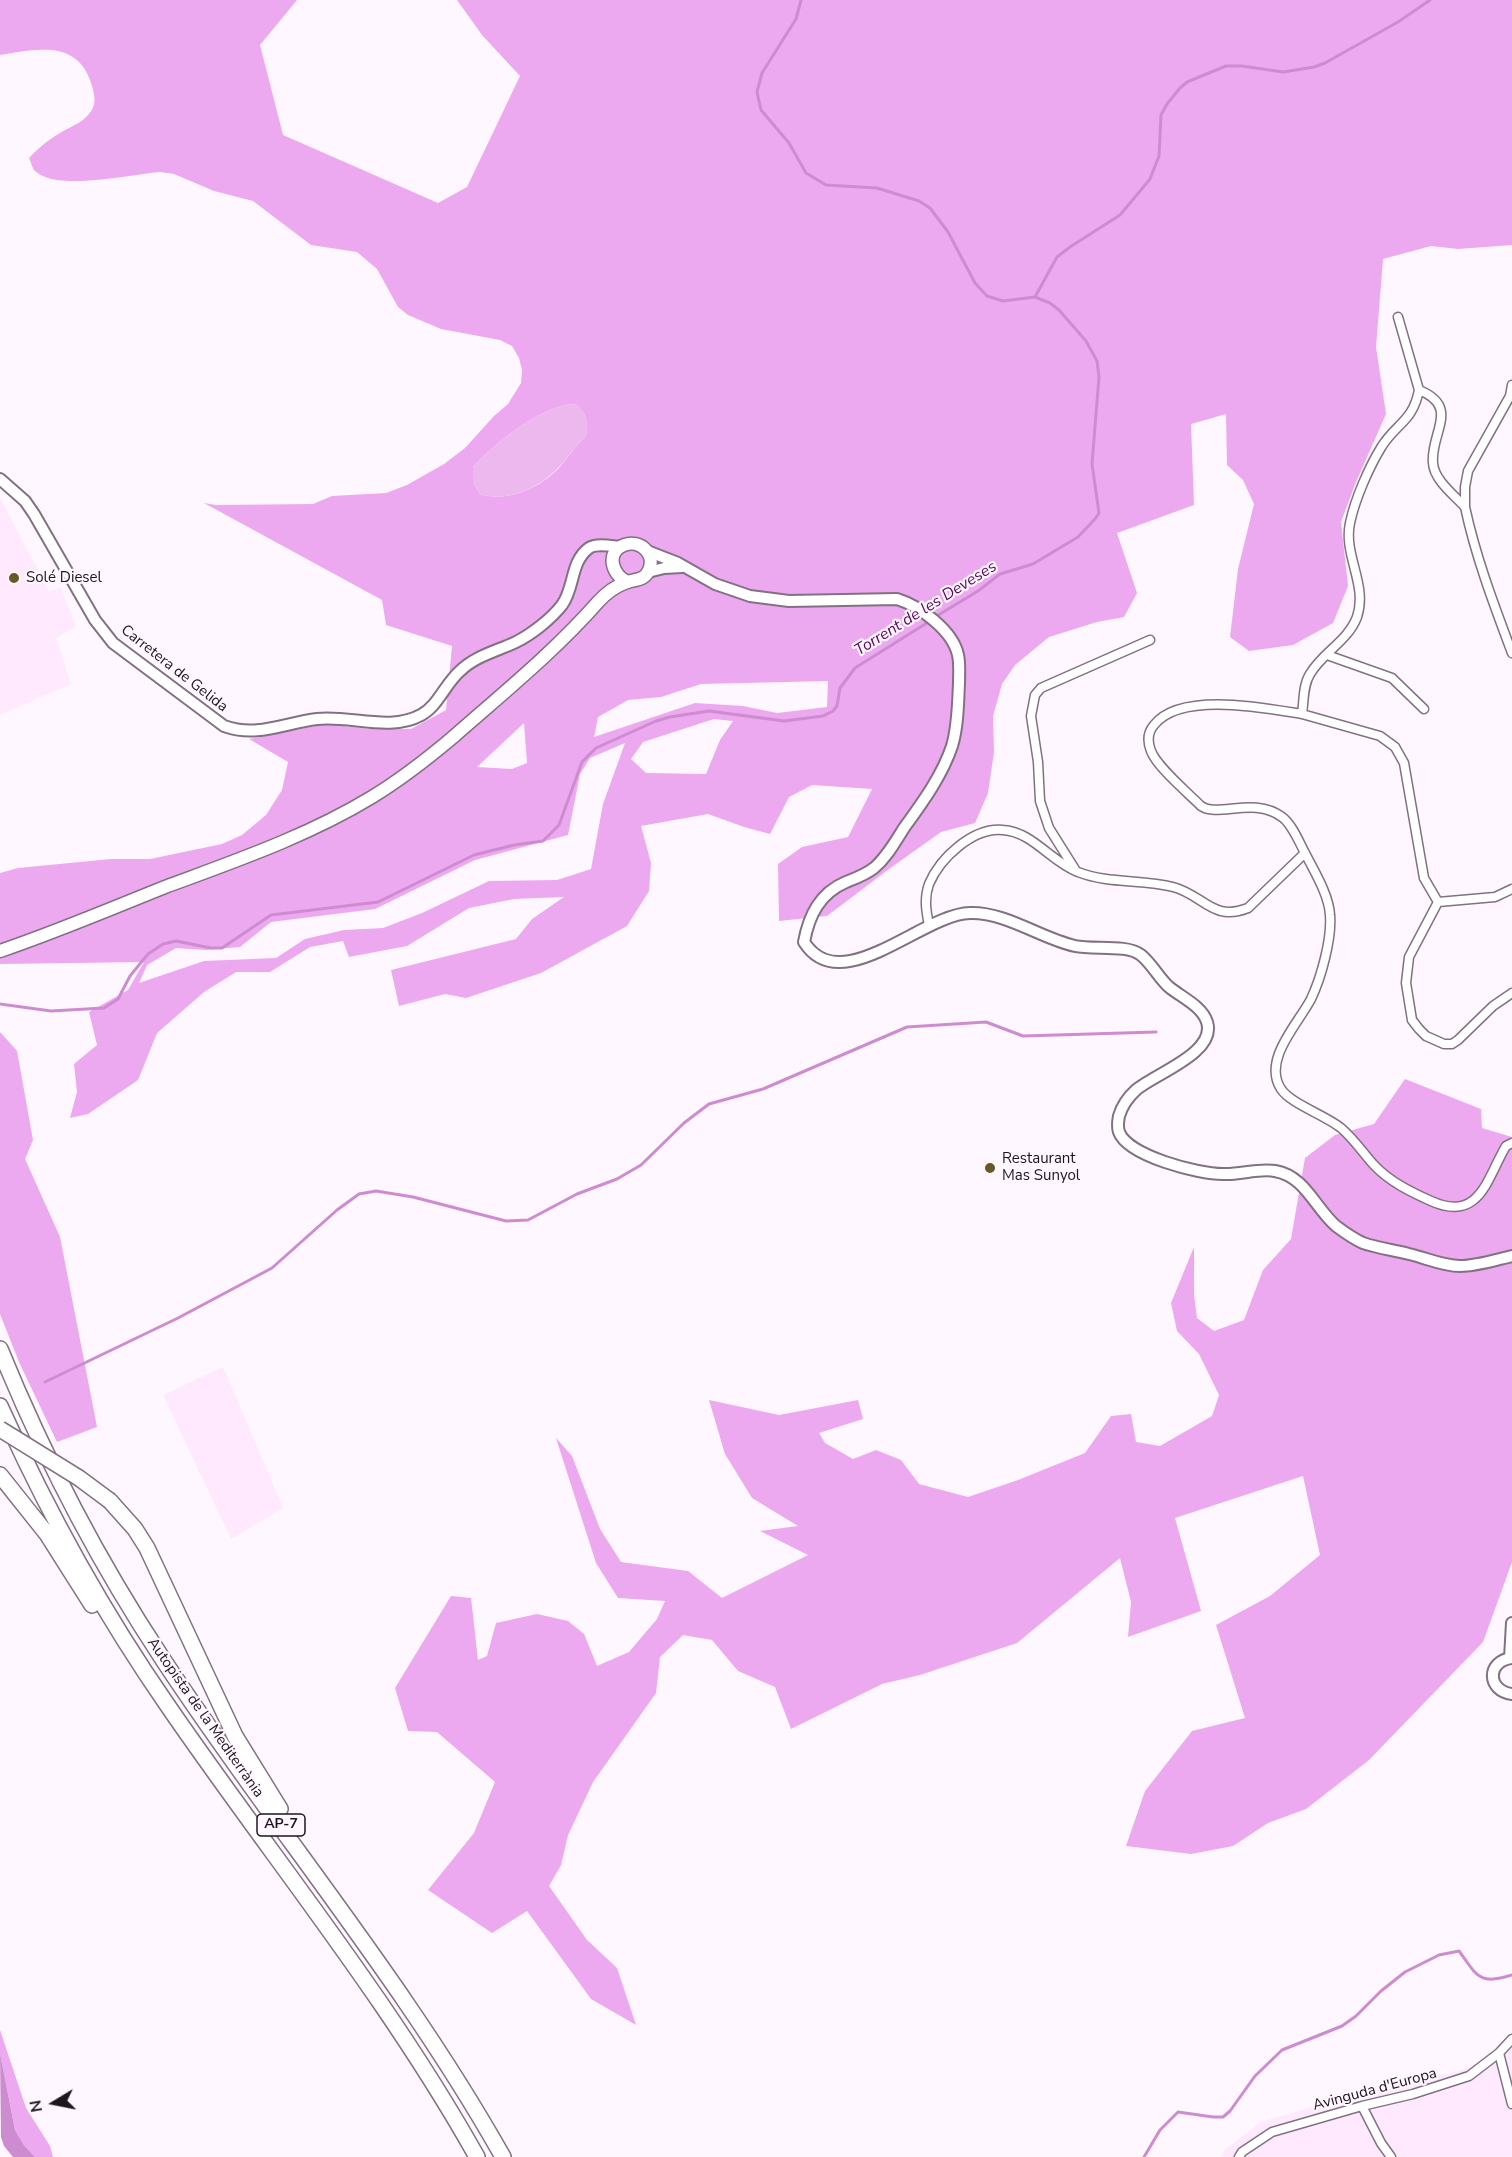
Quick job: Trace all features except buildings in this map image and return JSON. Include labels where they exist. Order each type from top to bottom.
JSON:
[{"type":"highway","name":"Autopista de la Mediterrània","points":[[0,1349],[64,1490],[135,1616],[209,1726],[409,2005],[503,2157]]},
{"type":"highway","name":"Autopista de la Mediterrània","points":[[0,1406],[63,1536],[116,1627],[167,1705],[372,1992],[436,2089],[477,2157]]},
{"type":"highway","points":[[0,1430],[79,1478],[110,1501],[135,1529],[147,1548],[236,1736],[336,1901]]},
{"type":"highway","points":[[0,1475],[30,1511],[124,1651],[167,1705]]},
{"type":"main road","points":[[0,951],[272,845],[332,819],[372,797],[426,759],[478,715],[564,639],[602,597],[628,582],[640,580],[648,572],[651,561],[647,551],[631,543],[616,551],[602,597]]},
{"type":"main road","points":[[613,566],[620,578],[628,582]]},
{"type":"street","points":[[1302,714],[1305,684],[1309,674],[1346,635],[1356,621],[1361,603],[1351,546],[1350,524],[1366,480],[1382,446],[1417,404],[1419,390],[1398,317]]},
{"type":"street","points":[[1512,385],[1510,396],[1468,471],[1465,487],[1465,507],[1472,540],[1512,653]]},
{"type":"street","points":[[1419,390],[1430,395],[1439,404],[1442,421],[1433,462],[1437,475],[1465,507]]},
{"type":"street","name":"Carretera de Gelida","points":[[0,479],[25,501],[34,514],[95,620],[113,643],[224,726],[240,732],[257,732],[321,718],[396,722],[409,720],[428,711],[460,670],[479,658],[517,641],[561,606],[569,591],[578,560],[586,552]]},
{"type":"street","points":[[586,552],[593,546],[620,547]]},
{"type":"street","points":[[647,551],[686,567],[729,590],[773,600],[897,599],[909,603],[948,633],[958,655],[958,706],[952,745],[940,774],[889,851],[875,867],[862,876],[827,891],[815,908],[807,923],[804,942],[816,957],[838,962],[862,958],[884,950],[951,915],[970,912],[991,915],[1073,946],[1132,950],[1142,955],[1169,987],[1202,1012],[1208,1028],[1207,1037],[1198,1051],[1136,1090],[1122,1106],[1117,1124],[1124,1140],[1147,1156],[1211,1173],[1274,1171],[1294,1178],[1335,1225],[1363,1243],[1445,1264],[1462,1266],[1512,1256]]},
{"type":"street","points":[[586,552],[599,552],[613,566]]},
{"type":"street","points":[[648,572],[670,567],[686,567]]},
{"type":"street","points":[[1077,872],[1049,828],[1040,801],[1038,762],[1031,716],[1035,695],[1041,688],[1150,640]]},
{"type":"street","points":[[1327,655],[1392,678],[1424,709]]},
{"type":"street","points":[[1438,902],[1424,879],[1404,763],[1395,747],[1380,736],[1302,714],[1222,704],[1196,706],[1165,715],[1150,731],[1148,742],[1151,753],[1173,779],[1205,809],[1244,806],[1270,810],[1284,818],[1305,853],[1321,887],[1330,912],[1323,959],[1311,999],[1279,1053],[1276,1066],[1276,1080],[1287,1096],[1331,1120],[1351,1137],[1376,1167],[1404,1188],[1435,1203],[1452,1208],[1473,1203],[1491,1179],[1506,1146],[1512,1143]]},
{"type":"street","points":[[929,925],[925,905],[930,884],[936,873],[959,845],[993,829],[1016,832],[1077,872],[1104,879],[1173,887],[1187,892],[1213,909],[1224,913],[1239,912],[1248,908],[1305,853]]},
{"type":"street","points":[[1438,902],[1495,897],[1512,889]]},
{"type":"street","points":[[1438,902],[1409,957],[1406,983],[1412,1020],[1419,1029],[1434,1041],[1452,1044],[1512,993]]},
{"type":"street","points":[[1512,1623],[1511,1658],[1496,1665],[1493,1672],[1493,1680],[1497,1688],[1503,1693],[1512,1694]]},
{"type":"street","name":"Avinguda d'Europa","points":[[1239,2157],[1242,2152],[1272,2132],[1413,2094],[1469,2076],[1499,2053],[1512,2039]]},
{"type":"street","points":[[1499,2053],[1512,2104]]},
{"type":"street","points":[[1362,2106],[1381,2144],[1391,2157]]},
{"type":"shaded area","points":[[0,0],[297,0],[260,45],[283,135],[438,203],[467,187],[520,76],[482,35],[457,0],[1512,0],[1512,245],[1458,249],[1431,246],[1383,259],[1376,347],[1386,414],[1341,522],[1348,586],[1333,623],[1293,645],[1249,651],[1230,637],[1238,569],[1254,504],[1243,480],[1227,465],[1226,414],[1191,424],[1194,505],[1117,533],[1137,593],[1124,617],[1097,622],[1049,637],[1015,665],[1002,684],[993,716],[994,752],[988,793],[975,823],[941,832],[827,916],[779,921],[778,864],[802,847],[848,837],[872,789],[812,785],[789,797],[770,834],[708,814],[641,826],[651,863],[649,891],[627,926],[541,973],[466,998],[445,994],[399,1006],[391,970],[516,939],[532,919],[564,897],[514,899],[469,908],[407,946],[349,957],[343,941],[310,947],[270,972],[236,972],[204,992],[157,1033],[138,1080],[88,1114],[70,1118],[77,1092],[74,1064],[97,1045],[89,1012],[128,990],[144,962],[0,964],[0,873],[18,868],[111,859],[150,859],[222,844],[242,835],[266,815],[282,790],[288,762],[249,739],[326,724],[368,729],[411,729],[446,710],[452,646],[386,625],[382,600],[204,503],[216,505],[313,504],[332,496],[386,493],[407,485],[444,464],[465,448],[508,404],[521,383],[522,370],[519,358],[512,346],[500,340],[441,329],[408,315],[398,307],[377,269],[357,252],[311,245],[253,201],[214,191],[174,174],[161,172],[77,181],[46,177],[35,171],[29,158],[46,142],[80,122],[91,112],[94,101],[92,86],[86,71],[77,60],[67,54],[42,50],[0,55]],"holes":[[[575,404],[579,407],[586,418],[587,431],[586,436],[558,469],[542,482],[522,492],[501,497],[480,494],[473,482],[473,467],[493,447],[520,427],[562,406]],[[828,681],[827,707],[777,713],[743,706],[695,703],[594,737],[598,717],[628,700],[661,697],[701,684]],[[714,719],[733,721],[720,740],[706,774],[646,773],[631,759],[643,742]],[[524,723],[527,763],[512,769],[477,767]],[[625,743],[603,804],[591,869],[557,880],[489,881],[422,913],[383,928],[344,930],[305,939],[276,958],[204,961],[139,983],[147,965],[176,948],[206,950],[240,947],[271,922],[375,909],[475,860],[568,835],[580,774],[590,758]]]},
{"type":"shaded area","points":[[575,404],[586,418],[586,436],[558,468],[542,482],[522,492],[501,497],[480,494],[473,482],[473,467],[482,457],[534,418],[562,406]]},
{"type":"shaded area","points":[[0,498],[49,592],[60,587],[76,626],[56,638],[71,684],[0,715]]},
{"type":"shaded area","points":[[0,1032],[17,1051],[33,1140],[25,1159],[60,1237],[97,1427],[57,1442],[19,1362],[0,1314]]},
{"type":"shaded area","points":[[1405,1079],[1481,1109],[1482,1128],[1512,1137],[1512,1562],[1483,1642],[1369,1760],[1306,1809],[1268,1823],[1233,1846],[1191,1854],[1126,1846],[1145,1791],[1192,1731],[1245,1718],[1216,1625],[1270,1596],[1320,1555],[1303,1476],[1175,1518],[1201,1611],[1128,1637],[1131,1602],[1120,1558],[1017,1643],[920,1675],[882,1684],[791,1729],[775,1687],[738,1671],[712,1640],[683,1635],[660,1657],[656,1693],[593,1782],[568,1835],[561,1865],[549,1886],[587,1940],[617,1968],[636,2025],[591,1999],[527,1911],[492,1933],[428,1890],[474,1833],[495,1782],[437,1732],[408,1731],[395,1688],[451,1596],[471,1598],[478,1660],[487,1656],[496,1623],[537,1614],[568,1621],[584,1634],[597,1666],[629,1652],[657,1619],[665,1601],[618,1598],[596,1563],[556,1438],[572,1456],[600,1529],[621,1562],[688,1571],[722,1598],[808,1555],[760,1531],[798,1526],[752,1498],[725,1454],[709,1400],[779,1415],[858,1400],[863,1419],[819,1433],[825,1443],[853,1459],[876,1450],[901,1460],[919,1484],[968,1497],[1085,1453],[1111,1416],[1131,1414],[1136,1442],[1160,1446],[1212,1416],[1219,1395],[1199,1354],[1177,1331],[1171,1303],[1194,1247],[1194,1295],[1197,1318],[1214,1331],[1244,1320],[1263,1270],[1291,1239],[1305,1158],[1335,1135],[1374,1124]]},
{"type":"shaded area","points":[[223,1367],[283,1508],[231,1539],[163,1395]]},
{"type":"shaded area","points":[[0,2030],[26,2108],[50,2146],[53,2157],[35,2157],[15,2130],[0,2053]]},
{"type":"shaded area","points":[[1512,2039],[1512,2157],[1221,2157],[1224,2150],[1261,2122],[1349,2096],[1459,2071],[1499,2053]]},
{"type":"shaded area","points":[[0,2053],[15,2130],[35,2157],[13,2157],[4,2146],[1,2137]]},
{"type":"waterway","points":[[801,0],[796,19],[762,73],[757,92],[761,110],[789,143],[806,173],[826,185],[877,188],[919,201],[930,208],[948,232],[975,283],[987,296],[1003,301],[1035,297]]},
{"type":"waterway","name":"Torrent de les Deveses","points":[[935,617],[978,591],[1000,574],[1033,564],[1078,537],[1099,513],[1092,464],[1099,377],[1097,361],[1086,341],[1059,310],[1050,303],[1035,297],[1057,257],[1120,215],[1150,179],[1159,156],[1161,115],[1167,104],[1187,82],[1226,66],[1283,72],[1325,63],[1398,22],[1430,0]]},
{"type":"waterway","name":"Torrent de les Deveses","points":[[0,1004],[51,1011],[104,1008],[118,999],[130,976],[148,954],[163,944],[176,941],[222,948],[271,915],[378,902],[474,855],[514,845],[543,841],[559,825],[582,762],[596,748],[656,721],[709,711],[784,721],[823,716],[837,706],[840,688],[855,668],[930,621]]},
{"type":"waterway","points":[[45,1382],[178,1318],[272,1268],[337,1210],[359,1194],[376,1191],[413,1197],[506,1221],[528,1220],[577,1194],[617,1179],[641,1165],[684,1123],[709,1104],[763,1089],[907,1027],[986,1022],[1023,1036],[1156,1032]]},
{"type":"waterway","points":[[1144,2157],[1160,2130],[1178,2112],[1223,2117],[1230,2111],[1255,2076],[1282,2050],[1342,2026],[1405,1972],[1439,1955],[1459,1951],[1475,1972],[1485,1979],[1512,1975]]},
{"type":"place","name":"Solé Diesel","points":[[14,578]]},
{"type":"place","name":"Restaurant Mas Sunyol","points":[[990,1168]]}]
